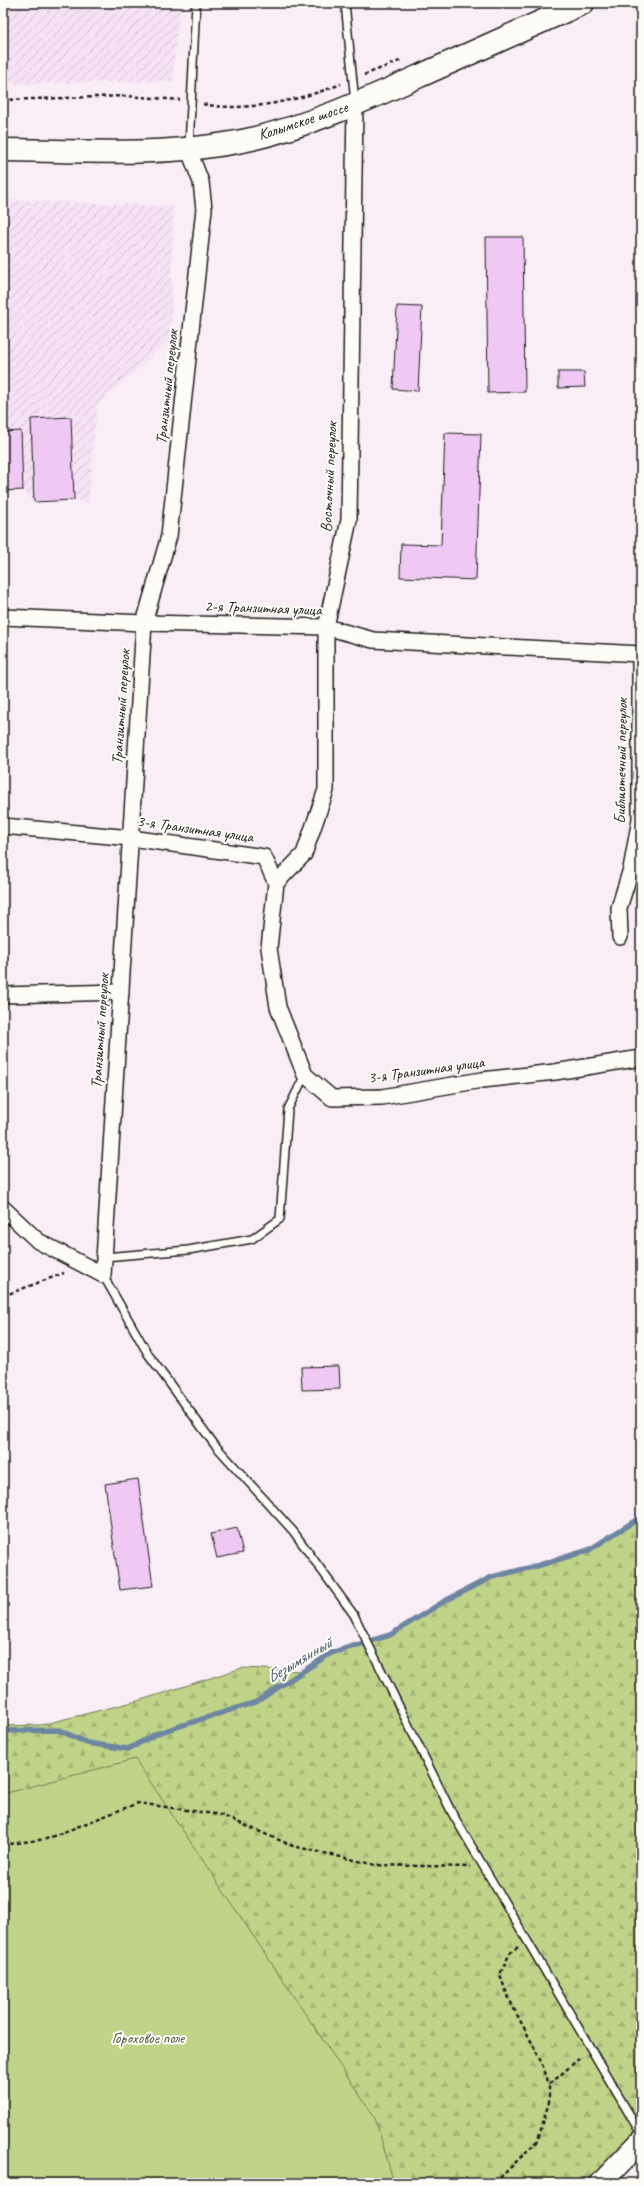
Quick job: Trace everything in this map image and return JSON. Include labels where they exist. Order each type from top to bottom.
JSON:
[{"type":"highway","name":"Колымское шоссе","points":[[3,150],[108,151],[188,148],[245,140],[271,134],[355,104],[583,3]]},
{"type":"street","name":"Восточный переулок","points":[[276,883],[304,854],[326,790],[326,627],[349,520],[355,104]]},
{"type":"street","name":"Транзитный переулок","points":[[103,1275],[144,623],[169,536],[204,209],[201,182],[188,148]]},
{"type":"street","name":"2-я Транзитная улица","points":[[3,617],[144,623],[326,627],[373,640],[641,654]]},
{"type":"street","name":"Библиотечный переулок","points":[[620,937],[619,908],[631,869],[640,819],[641,654]]},
{"type":"street","name":"3-я Транзитная улица","points":[[3,826],[131,838],[264,857],[276,883],[269,948],[278,1007],[305,1075],[332,1098],[382,1098],[482,1080],[555,1072],[641,1058]]},
{"type":"street","points":[[3,995],[121,992]]},
{"type":"street","points":[[3,1208],[38,1240],[103,1275]]},
{"type":"street","points":[[601,2183],[641,2141]]},
{"type":"lane","points":[[188,148],[196,3]]},
{"type":"lane","points":[[345,3],[355,104]]},
{"type":"lane","points":[[104,1257],[188,1250],[252,1239],[280,1219],[288,1109],[305,1075]]},
{"type":"lane","points":[[103,1275],[148,1354],[214,1444],[293,1531],[354,1615],[452,1812],[530,1942],[590,2050],[641,2134]]},
{"type":"path","points":[[3,100],[126,96],[172,98],[215,107],[269,105],[334,87],[406,58]]},
{"type":"path","points":[[3,1296],[84,1265]]},
{"type":"path","points":[[3,1845],[46,1839],[138,1803],[221,1815],[293,1846],[376,1865],[485,1867]]},
{"type":"path","points":[[495,2183],[538,2140],[549,2102],[549,2085],[542,2062],[519,2022],[500,1974],[510,1953],[530,1942]]},
{"type":"path","points":[[549,2085],[590,2050]]},
{"type":"shaded area","points":[[3,3],[180,3],[172,81],[3,84]]},
{"type":"shaded area","points":[[3,200],[173,206],[171,339],[97,405],[88,503],[74,500],[34,502],[23,490],[3,491]]},
{"type":"green space","points":[[641,1517],[641,2141],[601,2183],[3,2183],[3,1726],[41,1725],[141,1700],[242,1668],[302,1671],[331,1653],[390,1635],[443,1602],[492,1577],[540,1565],[589,1550]]},
{"type":"green space","name":"Гороховое поле","points":[[135,1759],[375,2118],[394,2183],[3,2183],[3,1794]]},
{"type":"building","points":[[486,237],[523,237],[525,392],[488,393]]},
{"type":"building","points":[[397,306],[422,307],[418,391],[393,389]]},
{"type":"building","points":[[558,372],[584,372],[585,387],[558,388]]},
{"type":"building","points":[[71,417],[74,500],[34,502],[31,419]]},
{"type":"building","points":[[641,419],[641,456],[640,455]]},
{"type":"building","points":[[21,431],[23,490],[3,491],[3,432]]},
{"type":"building","points":[[445,433],[481,434],[476,580],[400,577],[401,544],[441,545]]},
{"type":"building","points":[[339,1366],[340,1389],[302,1390],[301,1367]]},
{"type":"building","points":[[138,1479],[153,1586],[120,1590],[105,1484]]},
{"type":"building","points":[[237,1528],[243,1553],[217,1558],[211,1534]]},
{"type":"waterway","name":"Безымянный","points":[[3,1731],[59,1730],[87,1743],[128,1749],[158,1733],[256,1702],[331,1653],[390,1635],[443,1602],[492,1577],[540,1565],[589,1550],[641,1517]]}]
